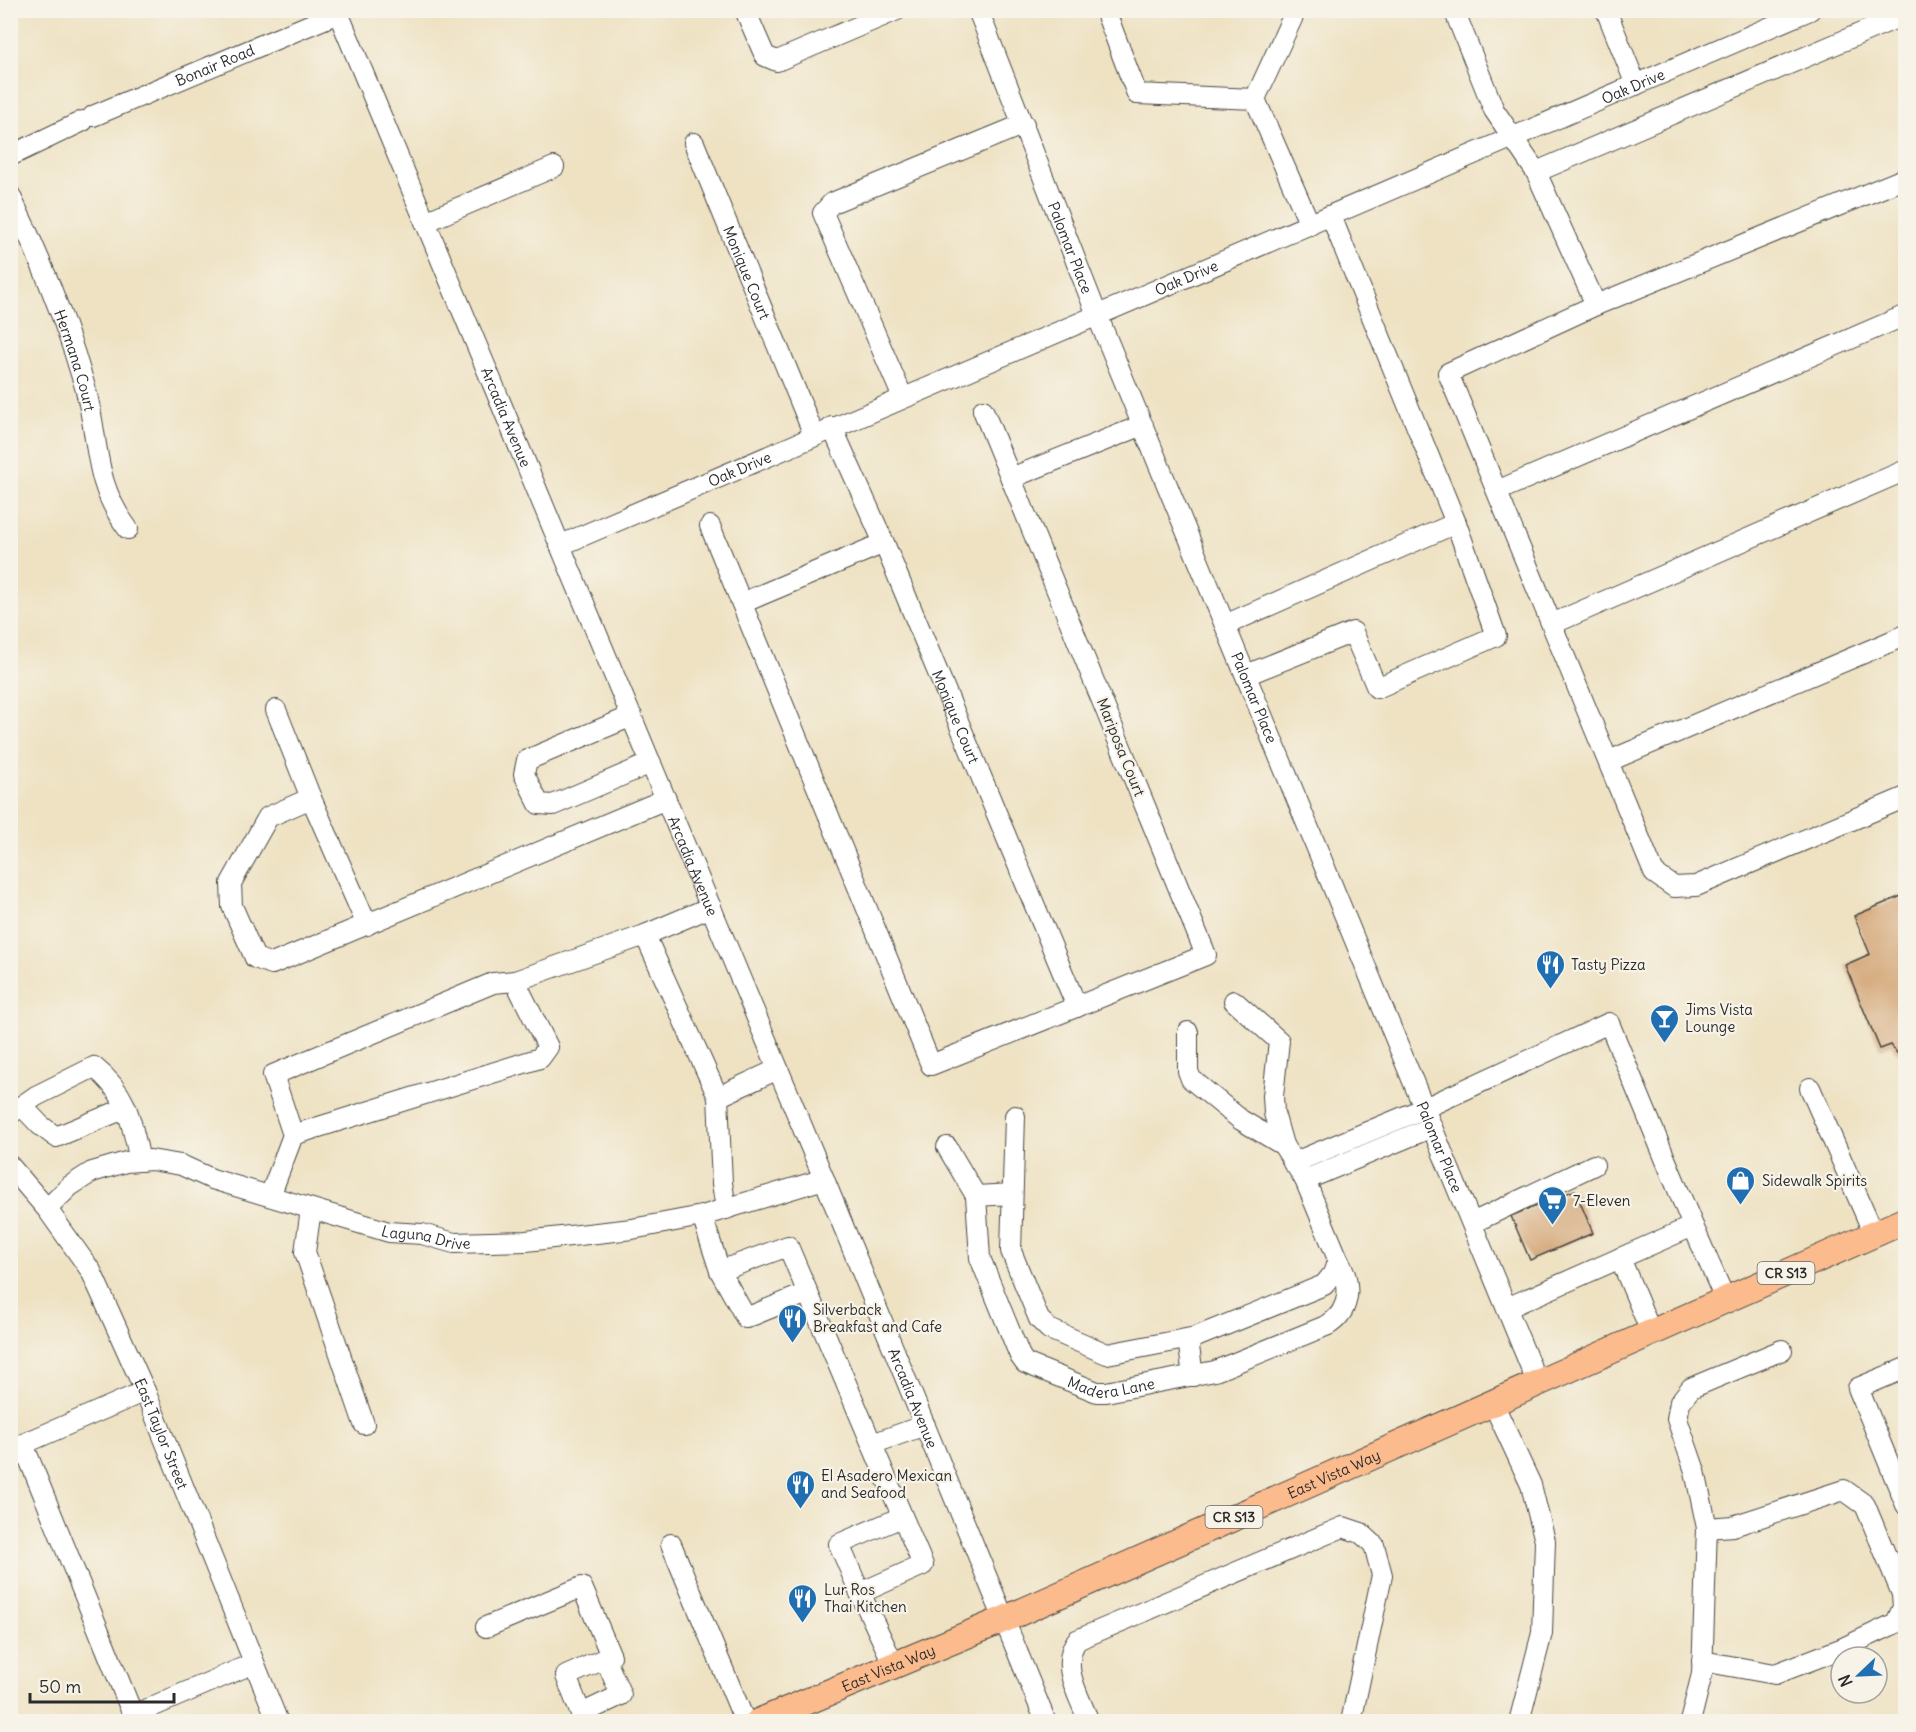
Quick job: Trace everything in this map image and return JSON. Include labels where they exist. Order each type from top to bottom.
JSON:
[{"type":"main road","name":"East Vista Way","points":[[756,1721],[1005,1619],[1492,1401],[1905,1220]]},
{"type":"street","points":[[745,10],[765,56],[777,61],[897,10]]},
{"type":"street","name":"Palomar Place","points":[[978,10],[1097,315],[1537,1382]]},
{"type":"street","points":[[1105,10],[1137,94],[1255,99]]},
{"type":"street","points":[[1296,10],[1255,99],[1310,225]]},
{"type":"street","points":[[1454,10],[1494,110],[1536,172],[1596,305]]},
{"type":"street","points":[[1606,10],[1636,85]]},
{"type":"street","name":"Oak Drive","points":[[561,545],[1810,10]]},
{"type":"street","name":"Bonair Road","points":[[10,156],[88,119],[337,12]]},
{"type":"street","name":"Arcadia Avenue","points":[[337,12],[825,1179],[1046,1722]]},
{"type":"street","points":[[1536,172],[1905,14]]},
{"type":"street","points":[[903,398],[823,213],[832,203],[1024,124]]},
{"type":"street","name":"Monique Court","points":[[694,143],[823,431],[884,543],[1077,1007]]},
{"type":"street","points":[[425,222],[554,167]]},
{"type":"street","points":[[1905,178],[1596,305],[1448,373],[1654,873],[1674,887],[1696,886],[1905,797]]},
{"type":"street","name":"Hermana Court","points":[[10,195],[65,322],[86,389],[104,488],[112,509],[128,529]]},
{"type":"street","points":[[1246,675],[1353,632],[1377,688],[1496,636],[1456,523],[1331,216]]},
{"type":"street","points":[[1497,491],[1905,315]]},
{"type":"street","name":"Mariposa Court","points":[[983,410],[1206,955],[1077,1007]]},
{"type":"street","points":[[1011,478],[1143,425]]},
{"type":"street","points":[[1552,624],[1905,471]]},
{"type":"street","points":[[1226,625],[1456,523]]},
{"type":"street","points":[[710,526],[931,1065],[1077,1007]]},
{"type":"street","points":[[741,603],[884,543]]},
{"type":"street","points":[[1609,761],[1905,635]]},
{"type":"street","points":[[276,710],[311,798],[367,925]]},
{"type":"street","points":[[632,716],[527,760],[524,774],[538,804],[553,805],[651,763]]},
{"type":"street","points":[[311,798],[268,817],[231,883],[232,906],[255,958],[272,964],[666,800]]},
{"type":"street","points":[[270,1196],[293,1136],[273,1075],[493,983],[515,981],[645,935],[711,907]]},
{"type":"street","points":[[645,935],[718,1097],[722,1183],[726,1209]]},
{"type":"street","points":[[293,1136],[540,1058],[548,1047],[515,981]]},
{"type":"street","points":[[1234,1000],[1279,1041],[1273,1096],[1274,1113],[1283,1145],[1293,1163],[1428,1118]]},
{"type":"street","points":[[1305,1180],[1609,1023],[1725,1299]]},
{"type":"street","points":[[1188,1032],[1188,1071],[1191,1079],[1241,1120],[1283,1145]]},
{"type":"street","points":[[126,1108],[56,1137],[16,1110],[94,1067],[112,1082],[126,1108],[140,1161]]},
{"type":"street","points":[[718,1097],[778,1070]]},
{"type":"street","points":[[1810,1088],[1874,1234]]},
{"type":"street","name":"Madera Lane","points":[[1015,1116],[1011,1251],[1043,1325],[1107,1354],[1188,1339],[1324,1285],[1333,1274],[1338,1259]]},
{"type":"street","points":[[947,1147],[976,1196],[1012,1194]]},
{"type":"street","name":"Laguna Drive","points":[[47,1209],[70,1186],[92,1172],[152,1160],[181,1165],[212,1179],[389,1232],[422,1234],[454,1243],[526,1241],[632,1229],[702,1216],[825,1179]]},
{"type":"street","name":"Madera Lane","points":[[976,1196],[978,1244],[984,1272],[1020,1356],[1025,1363],[1096,1392],[1215,1371],[1335,1320],[1348,1295],[1349,1284],[1305,1180],[1293,1163]]},
{"type":"street","points":[[1472,1223],[1594,1165]]},
{"type":"street","name":"East Taylor Street","points":[[10,1166],[47,1209],[91,1271],[145,1391],[278,1722]]},
{"type":"street","points":[[311,1209],[306,1252],[364,1424]]},
{"type":"street","points":[[702,1216],[720,1271],[746,1318],[807,1293]]},
{"type":"street","points":[[1507,1308],[1693,1226]]},
{"type":"street","points":[[720,1271],[788,1246],[923,1565],[860,1593]]},
{"type":"street","points":[[1620,1258],[1651,1332]]},
{"type":"street","points":[[1188,1339],[1193,1376]]},
{"type":"street","points":[[1690,1722],[1702,1674],[1707,1528],[1695,1471],[1677,1419],[1680,1402],[1691,1388],[1782,1350]]},
{"type":"street","points":[[1905,1368],[1858,1388],[1905,1505]]},
{"type":"street","points":[[145,1391],[23,1444],[133,1715],[254,1663]]},
{"type":"street","points":[[1492,1401],[1531,1485],[1545,1541],[1542,1634],[1519,1722]]},
{"type":"street","points":[[872,1444],[925,1425]]},
{"type":"street","points":[[1702,1661],[1775,1674],[1843,1648],[1896,1623],[1903,1607],[1902,1594],[1865,1505],[1844,1490],[1733,1526],[1707,1528]]},
{"type":"street","points":[[894,1665],[839,1544],[902,1517]]},
{"type":"street","points":[[1089,1722],[1068,1668],[1070,1650],[1077,1640],[1343,1527],[1360,1533],[1374,1545],[1382,1575],[1352,1722]]},
{"type":"street","points":[[671,1544],[756,1721]]},
{"type":"street","points":[[486,1627],[582,1587],[611,1656],[605,1658],[566,1676],[582,1718],[621,1695],[605,1658]]},
{"type":"building","points":[[1906,894],[1906,1050],[1897,1053],[1891,1045],[1880,1049],[1845,965],[1870,954],[1854,916]]},
{"type":"building","name":"7-Eleven","points":[[1575,1190],[1593,1233],[1530,1260],[1511,1216]]},
{"type":"place","name":"Tasty Pizza","points":[[1550,990]]},
{"type":"place","name":"Jims Vista Lounge","points":[[1664,1044]]},
{"type":"place","name":"Sidewalk Spirits","points":[[1741,1206]]},
{"type":"place","name":"7-Eleven","points":[[1552,1226]]},
{"type":"place","name":"Silverback Breakfast and Cafe","points":[[792,1344]]},
{"type":"place","name":"El Asadero Mexican and Seafood","points":[[800,1510]]},
{"type":"place","name":"Lur Ros Thai Kitchen","points":[[803,1624]]}]
